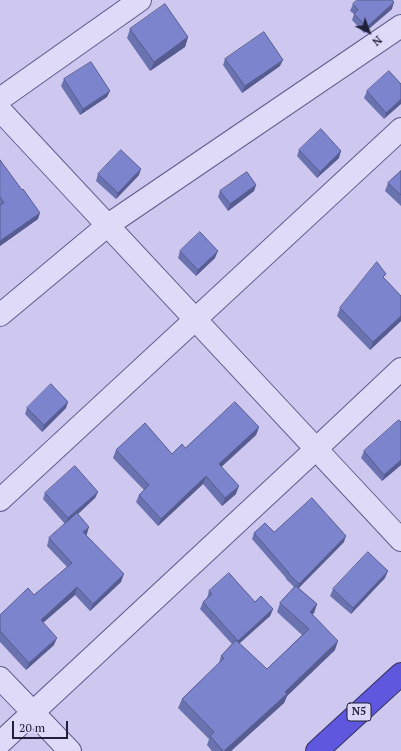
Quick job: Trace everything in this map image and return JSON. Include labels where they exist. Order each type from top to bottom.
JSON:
[{"type":"highway","name":"N5","points":[[318,751],[401,674]]},
{"type":"street","points":[[0,99],[140,0]]},
{"type":"street","points":[[0,315],[108,225],[401,26]]},
{"type":"street","points":[[0,110],[401,540]]},
{"type":"street","points":[[0,500],[401,128]]},
{"type":"street","points":[[0,743],[401,368]]},
{"type":"street","points":[[0,678],[70,751]]},
{"type":"building","points":[[357,0],[392,0],[394,2],[367,27],[354,14],[358,10],[353,4]]},
{"type":"building","points":[[165,4],[188,37],[154,62],[130,29]]},
{"type":"building","points":[[264,32],[283,60],[245,86],[225,59]]},
{"type":"building","points":[[91,62],[110,91],[83,109],[64,79]]},
{"type":"building","points":[[389,71],[401,84],[401,99],[386,113],[367,91]]},
{"type":"building","points":[[321,129],[341,151],[320,172],[299,150]]},
{"type":"building","points":[[121,150],[141,169],[118,193],[98,174]]},
{"type":"building","points":[[0,160],[40,213],[0,241],[0,205],[4,203],[0,197]]},
{"type":"building","points":[[401,171],[401,195],[388,183]]},
{"type":"building","points":[[247,172],[256,185],[230,204],[220,191]]},
{"type":"building","points":[[200,232],[218,251],[198,270],[180,251]]},
{"type":"building","points":[[377,262],[386,274],[383,277],[401,296],[401,316],[373,342],[340,308]]},
{"type":"building","points":[[51,384],[68,402],[44,425],[27,408]]},
{"type":"building","points":[[235,402],[259,427],[219,464],[239,486],[225,498],[206,476],[161,519],[139,495],[149,485],[116,450],[145,423],[172,454],[182,444],[185,448]]},
{"type":"building","points":[[399,420],[401,422],[401,460],[384,475],[364,451]]},
{"type":"building","points":[[75,466],[98,492],[68,518],[45,493]]},
{"type":"building","points":[[312,498],[346,536],[299,584],[254,533],[265,523],[274,532]]},
{"type":"building","points":[[77,513],[89,527],[83,532],[124,574],[93,604],[77,587],[41,620],[57,638],[29,663],[0,631],[0,615],[28,588],[34,595],[72,563],[49,538]]},
{"type":"building","points":[[368,552],[388,571],[353,608],[333,589]]},
{"type":"building","points":[[229,573],[255,602],[261,596],[273,609],[238,641],[203,602],[212,594],[209,591]]},
{"type":"building","points":[[296,586],[317,604],[310,612],[338,641],[285,692],[287,694],[223,751],[210,736],[214,732],[182,699],[224,658],[221,656],[236,640],[267,669],[309,629],[280,603]]}]
